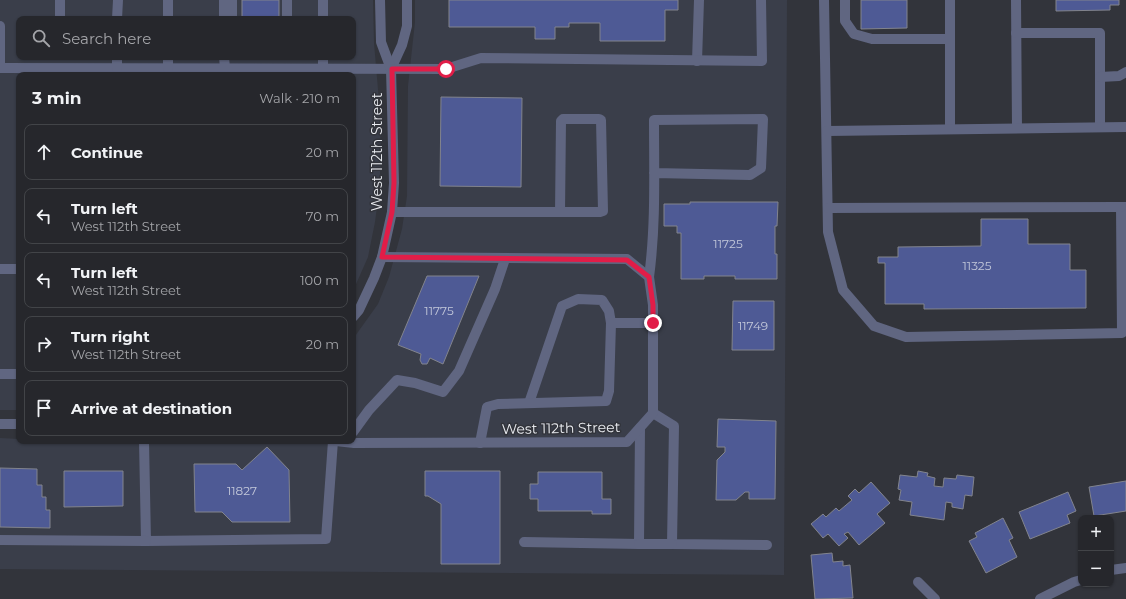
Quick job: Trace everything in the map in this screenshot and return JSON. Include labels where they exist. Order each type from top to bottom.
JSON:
[{"type":"street","points":[[60,0],[60,16]]},
{"type":"street","points":[[117,16],[118,0]]},
{"type":"street","points":[[168,0],[168,16]]},
{"type":"street","points":[[224,0],[224,16]]},
{"type":"street","points":[[232,0],[232,16]]},
{"type":"street","points":[[287,0],[288,16]]},
{"type":"street","points":[[322,0],[323,16]]},
{"type":"street","name":"West 112th Street","points":[[356,313],[374,278],[382,257],[392,212],[394,183],[392,69],[381,42],[380,0]]},
{"type":"street","name":"West 112th Street","points":[[392,69],[402,45],[407,26],[408,0]]},
{"type":"street","points":[[697,61],[698,0]]},
{"type":"street","points":[[0,26],[0,68],[60,62],[116,68],[225,68],[273,71],[328,71],[446,69],[481,58],[762,61],[761,0]]},
{"type":"street","points":[[824,0],[828,232],[842,290],[874,326],[906,337],[1122,333],[1124,207],[828,208]]},
{"type":"street","points":[[845,0],[845,21],[854,34],[872,39],[950,38]]},
{"type":"street","points":[[950,0],[950,129]]},
{"type":"street","points":[[1016,0],[1017,128]]},
{"type":"street","points":[[1016,34],[1100,33],[1100,127]]},
{"type":"street","points":[[116,68],[117,60]]},
{"type":"street","points":[[168,60],[168,68]]},
{"type":"street","points":[[224,60],[225,68]]},
{"type":"street","points":[[324,60],[328,71]]},
{"type":"street","points":[[1100,77],[1119,76],[1126,72]]},
{"type":"street","points":[[392,212],[560,212],[600,212],[603,210],[601,120],[599,119],[563,119],[561,121],[560,212]]},
{"type":"street","points":[[654,173],[750,175],[761,168],[763,119],[654,120],[652,252],[649,277],[653,305],[653,413],[674,426],[672,544]]},
{"type":"street","points":[[827,131],[1126,127]]},
{"type":"street","points":[[382,257],[627,260],[649,277]]},
{"type":"street","points":[[356,428],[369,410],[397,380],[416,383],[443,392],[459,371],[495,289],[505,259]]},
{"type":"street","points":[[0,269],[16,269]]},
{"type":"street","points":[[480,443],[487,407],[498,404],[606,401],[609,391],[611,323],[609,311],[602,300],[578,299],[562,306],[529,403]]},
{"type":"street","points":[[611,323],[653,323]]},
{"type":"street","points":[[0,374],[16,374]]},
{"type":"street","name":"West 112th Street","points":[[356,443],[627,442],[653,413]]},
{"type":"street","points":[[0,424],[16,424]]},
{"type":"street","points":[[639,544],[640,428]]},
{"type":"street","points":[[144,444],[146,541]]},
{"type":"street","points":[[0,540],[326,540],[340,444]]},
{"type":"street","points":[[524,542],[767,545]]},
{"type":"street","points":[[1114,570],[1126,568]]},
{"type":"street","points":[[1040,599],[1078,581]]},
{"type":"street","points":[[918,582],[935,599]]},
{"type":"shaded area","points":[[0,0],[373,0],[381,157],[379,191],[368,257],[356,284],[356,72],[16,72],[16,410],[0,410]]},
{"type":"shaded area","points":[[415,0],[787,0],[784,575],[0,569],[0,438],[16,439],[16,444],[356,444],[356,335],[378,304],[389,277],[402,229],[407,196],[408,86],[415,22]]},
{"type":"building","points":[[242,0],[279,0],[279,16],[242,16]]},
{"type":"building","points":[[449,0],[678,0],[678,10],[665,10],[665,41],[600,41],[600,23],[569,23],[569,27],[555,27],[555,39],[535,39],[535,27],[449,27]]},
{"type":"building","points":[[861,0],[907,0],[907,28],[861,29]]},
{"type":"building","points":[[1056,0],[1119,0],[1119,5],[1110,5],[1110,10],[1056,11]]},
{"type":"building","points":[[441,97],[522,98],[521,187],[440,186]]},
{"type":"building","points":[[690,202],[778,202],[777,226],[775,226],[777,279],[735,279],[735,276],[704,276],[704,279],[681,279],[681,233],[677,233],[677,226],[664,226],[664,204],[690,204]]},
{"type":"building","points":[[981,219],[1028,219],[1028,244],[1070,244],[1070,270],[1086,270],[1086,308],[924,309],[924,304],[885,304],[885,263],[878,263],[878,257],[898,257],[898,247],[981,246]]},
{"type":"building","points":[[427,276],[479,276],[443,364],[430,358],[427,364],[422,364],[420,360],[421,354],[398,345]]},
{"type":"building","points":[[733,301],[774,301],[774,350],[732,350]]},
{"type":"building","points":[[718,419],[776,421],[775,499],[749,499],[749,492],[745,492],[736,500],[716,500],[717,460],[725,452],[725,447],[717,447]]},
{"type":"building","points":[[267,447],[289,470],[290,522],[232,522],[222,512],[195,512],[194,464],[236,464],[242,470]]},
{"type":"building","points":[[0,468],[37,469],[37,485],[42,485],[42,497],[46,497],[46,510],[50,510],[50,528],[0,527]]},
{"type":"building","points":[[64,471],[123,471],[123,506],[64,507]]},
{"type":"building","points":[[425,471],[500,471],[500,564],[441,564],[441,504],[428,496],[425,496]]},
{"type":"building","points":[[918,471],[928,473],[927,476],[935,478],[934,486],[943,487],[944,478],[956,479],[957,475],[974,477],[972,496],[965,495],[963,509],[952,507],[952,503],[946,502],[944,520],[910,515],[912,502],[899,500],[901,490],[898,489],[900,475],[917,477]]},
{"type":"building","points":[[538,472],[602,472],[602,499],[611,499],[611,514],[592,514],[592,511],[538,511],[538,499],[530,499],[530,484],[538,484]]},
{"type":"building","points":[[1126,481],[1126,511],[1094,515],[1089,487]]},
{"type":"building","points":[[871,482],[890,503],[877,514],[885,523],[859,545],[848,532],[844,534],[848,538],[839,546],[828,534],[823,538],[811,524],[823,514],[826,517],[836,508],[839,511],[852,500],[848,496],[855,489],[859,493]]},
{"type":"building","points":[[1068,492],[1076,511],[1067,515],[1070,523],[1030,539],[1019,512]]},
{"type":"building","points":[[1003,518],[1013,538],[1009,540],[1017,557],[986,573],[969,541],[977,537],[975,533]]},
{"type":"building","points":[[832,553],[833,562],[843,561],[843,566],[850,565],[853,598],[815,599],[811,555]]},
{"type":"route","points":[[446,69],[392,69],[394,183],[392,212],[382,257],[627,260],[649,277],[653,305],[653,323]]}]
